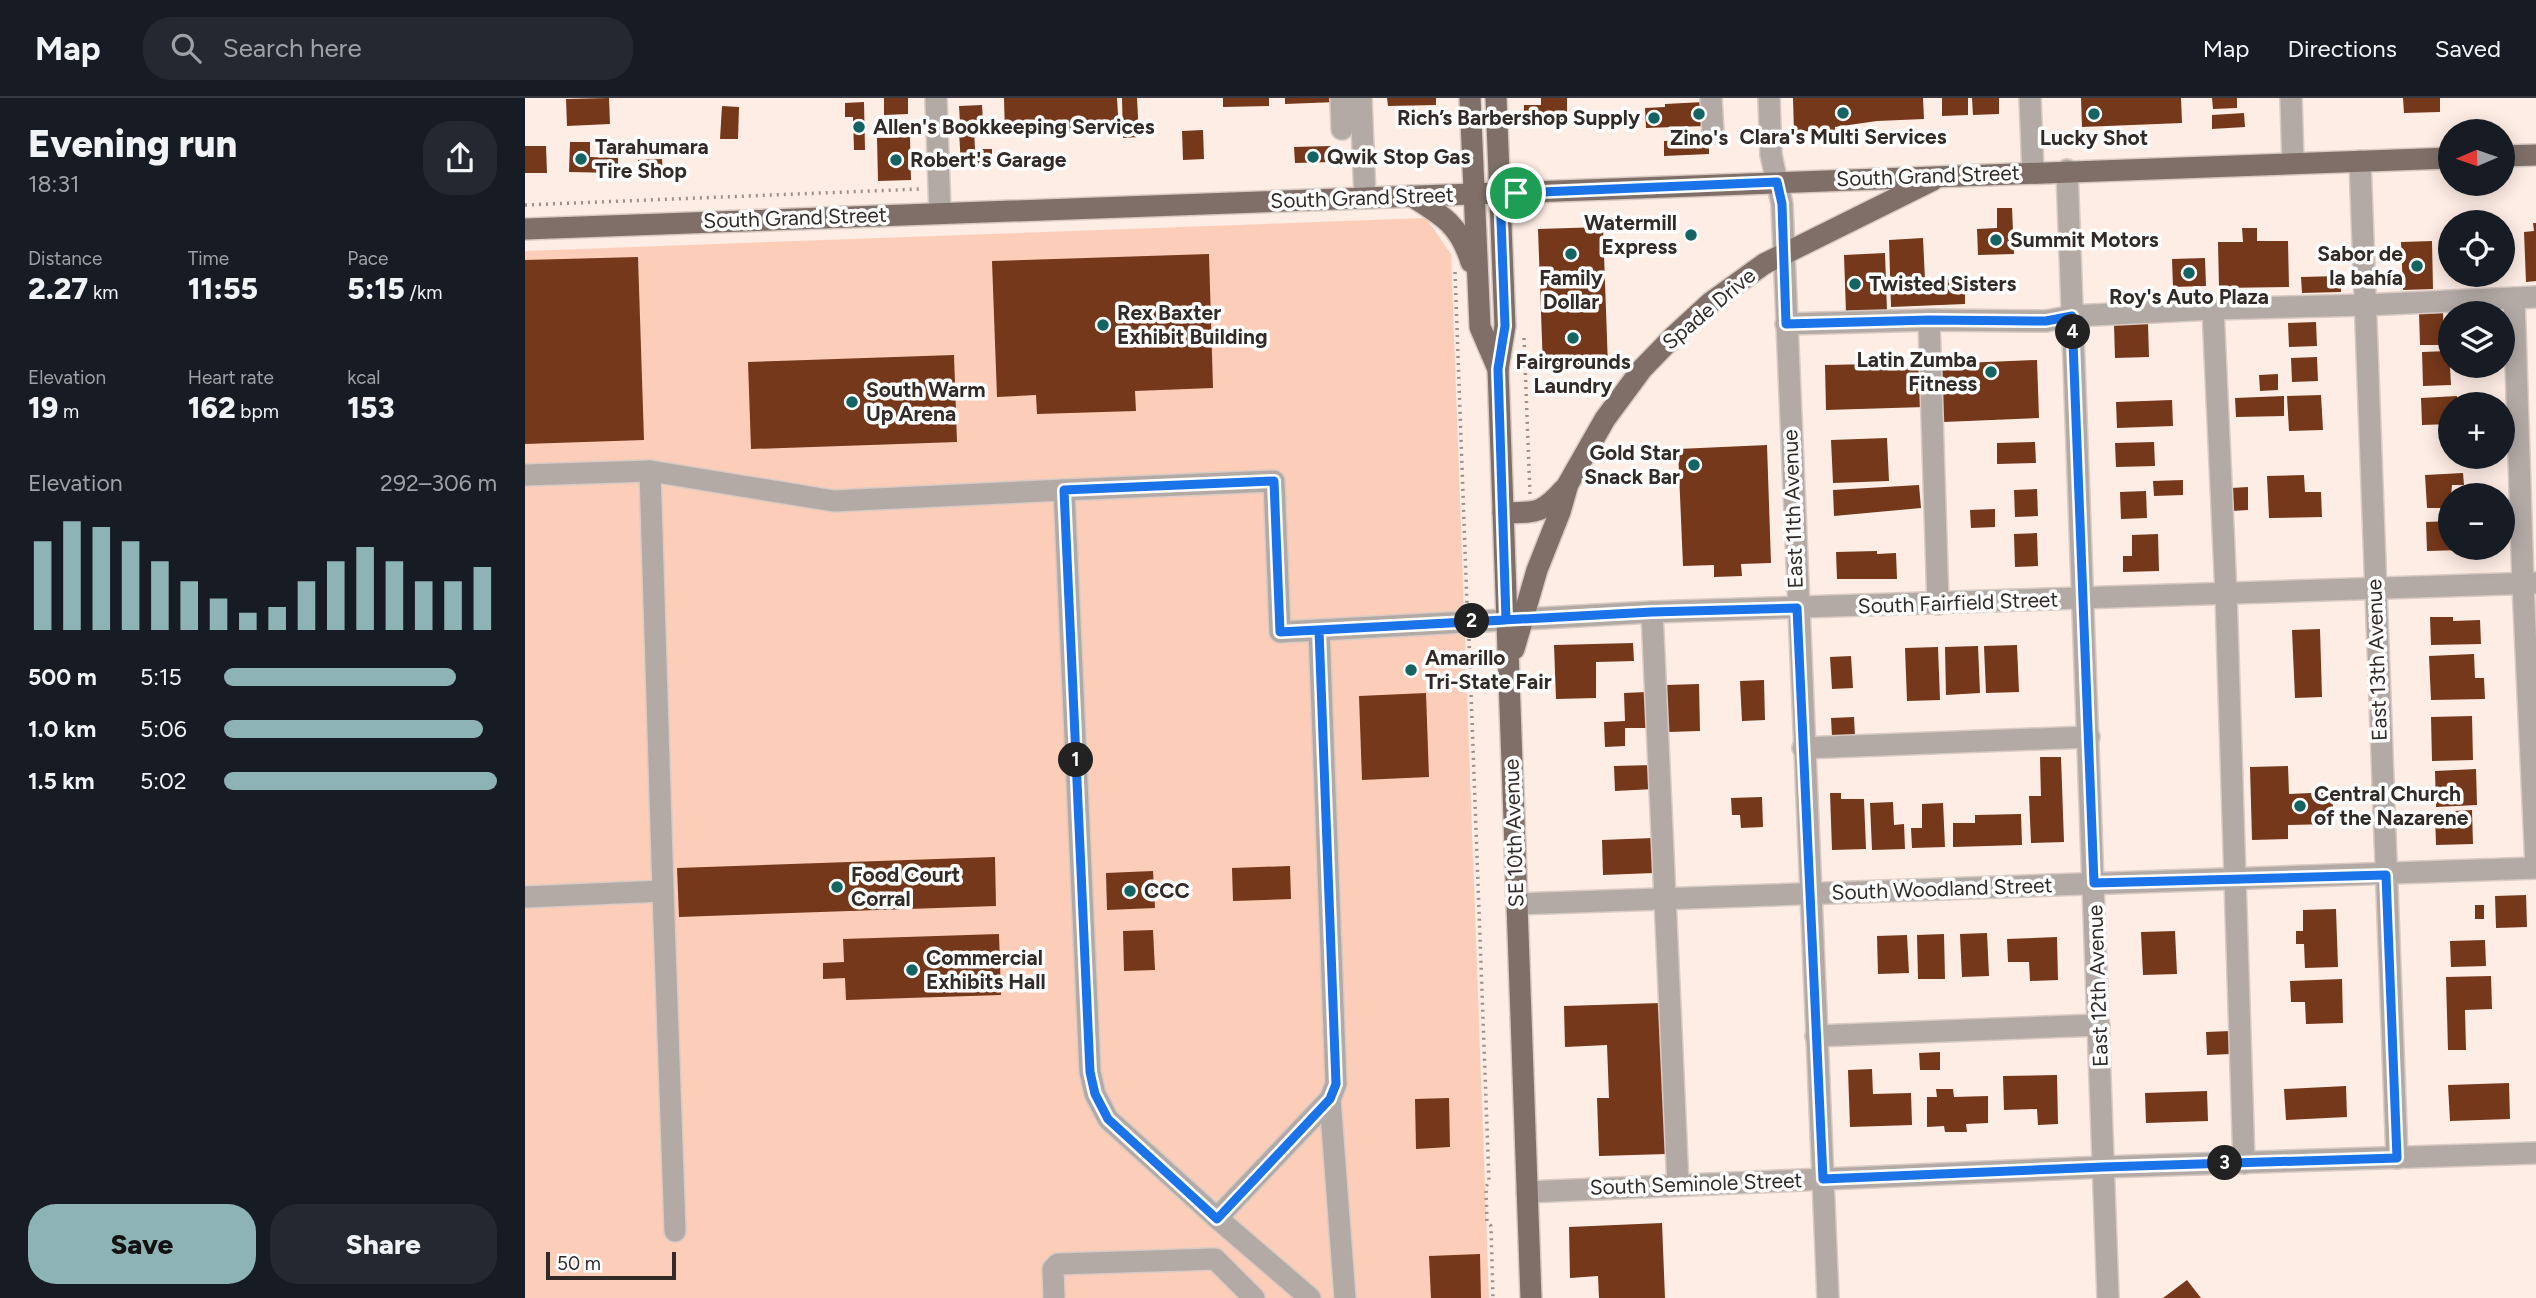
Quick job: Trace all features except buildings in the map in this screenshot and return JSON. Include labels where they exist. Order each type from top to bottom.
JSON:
[{"type":"main road","points":[[1470,98],[1480,327],[1498,369]]},
{"type":"main road","points":[[1496,98],[1505,326],[1498,369],[1503,513],[1514,619]]},
{"type":"main road","points":[[2515,156],[2536,155]]},
{"type":"main road","name":"South Grand Street","points":[[525,229],[2438,158]]},
{"type":"main road","name":"Spade Drive","points":[[1508,675],[1514,619],[1568,484],[1605,419],[1642,369],[1710,303],[1745,276],[1783,253],[1942,175]]},
{"type":"main road","points":[[1411,196],[1454,226],[1468,251],[1478,283]]},
{"type":"main road","name":"Spade Drive","points":[[1503,513],[1542,510],[1548,507],[1568,484]]},
{"type":"main road","name":"SE 10th Avenue","points":[[1508,675],[1531,1298]]},
{"type":"street","points":[[936,98],[940,213]]},
{"type":"street","points":[[1341,98],[1342,129]]},
{"type":"street","points":[[1361,98],[1365,198]]},
{"type":"street","points":[[1711,98],[1713,133]]},
{"type":"street","name":"East 11th Avenue","points":[[1769,98],[1771,155],[1782,204],[1828,1298]]},
{"type":"street","points":[[2030,98],[2033,172]]},
{"type":"street","points":[[2291,98],[2293,163]]},
{"type":"street","name":"East 13th Avenue","points":[[2360,161],[2397,1158]]},
{"type":"street","name":"East 12th Avenue","points":[[2067,170],[2108,1298]]},
{"type":"street","points":[[1786,324],[1929,320],[2046,321],[2072,316],[2213,309],[2365,306],[2536,297]]},
{"type":"street","points":[[2514,298],[2529,583],[2536,867]]},
{"type":"street","points":[[2213,309],[2226,594],[2243,1163]]},
{"type":"street","points":[[1929,320],[1938,604]]},
{"type":"street","points":[[525,475],[650,471],[834,501],[1064,490],[1090,1072],[1095,1094],[1108,1119],[1217,1219],[1310,1298]]},
{"type":"street","points":[[650,471],[675,1231]]},
{"type":"street","name":"South Fairfield Street","points":[[1064,490],[1274,481],[1280,632],[1652,612],[2529,583]]},
{"type":"street","points":[[1652,612],[1678,1185]]},
{"type":"street","points":[[1217,1219],[1330,1099],[1336,1084],[1319,630]]},
{"type":"street","points":[[1803,748],[2089,737]]},
{"type":"street","name":"South Woodland Street","points":[[1517,904],[2386,875],[2536,867]]},
{"type":"street","points":[[525,897],[663,891]]},
{"type":"street","points":[[1816,1036],[2099,1025]]},
{"type":"street","points":[[1330,1099],[1345,1298]]},
{"type":"street","name":"South Seminole Street","points":[[1527,1192],[2103,1167],[2536,1153]]},
{"type":"street","points":[[1054,1298],[1053,1269],[1058,1264],[1215,1259],[1254,1298]]},
{"type":"path","points":[[525,205],[915,191],[922,188]]},
{"type":"path","points":[[1454,261],[1489,1181],[1486,1187],[1487,1222],[1491,1226],[1493,1298]]},
{"type":"path","points":[[1524,338],[1531,500]]},
{"type":"shaded area","points":[[1426,218],[1451,254],[1489,1298],[525,1298],[525,251]]},
{"type":"place","name":"Clara's Multi Services","points":[[1843,113]]},
{"type":"place","name":"Zino's","points":[[1699,114]]},
{"type":"place","name":"Lucky Shot","points":[[2094,114]]},
{"type":"place","name":"Rich’s Barbershop Supply","points":[[1654,118]]},
{"type":"place","name":"Allen's Bookkeeping Services","points":[[859,127]]},
{"type":"place","name":"Qwik Stop Gas","points":[[1313,157]]},
{"type":"place","name":"Tarahumara Tire Shop","points":[[581,159]]},
{"type":"place","name":"Robert's Garage","points":[[896,160]]},
{"type":"place","name":"Watermill Express","points":[[1691,235]]},
{"type":"place","name":"Summit Motors","points":[[1996,240]]},
{"type":"place","name":"Family Dollar","points":[[1571,254]]},
{"type":"place","name":"Sabor de la bahía","points":[[2417,266]]},
{"type":"place","name":"Roy's Auto Plaza","points":[[2189,273]]},
{"type":"place","name":"Twisted Sisters","points":[[1855,284]]},
{"type":"place","name":"Rex Baxter Exhibit Building","points":[[1103,325]]},
{"type":"place","name":"Fairgrounds Laundry","points":[[1573,338]]},
{"type":"place","name":"Latin Zumba Fitness","points":[[1991,372]]},
{"type":"place","name":"South Warm Up Arena","points":[[852,402]]},
{"type":"place","name":"Gold Star Snack Bar","points":[[1694,465]]},
{"type":"place","name":"Amarillo Tri-State Fair","points":[[1411,670]]},
{"type":"place","name":"Central Church of the Nazarene","points":[[2300,806]]},
{"type":"place","name":"Food Court Corral","points":[[837,887]]},
{"type":"place","name":"CCC","points":[[1130,891]]},
{"type":"place","name":"Commercial Exhibits Hall","points":[[912,970]]},
{"type":"route","points":[[1516,193],[1500,193],[1505,326],[1498,369],[1506,620],[1468,621],[1280,632],[1274,481],[1064,490],[1090,1072],[1095,1094],[1108,1119],[1217,1219],[1330,1099],[1336,1084],[1319,630],[1468,621],[1506,620],[1652,612],[1797,608],[1823,1179],[2397,1158],[2386,875],[2094,883],[2072,316],[2046,321],[1929,320],[1786,324],[1782,204],[1777,182],[1516,193]]}]
